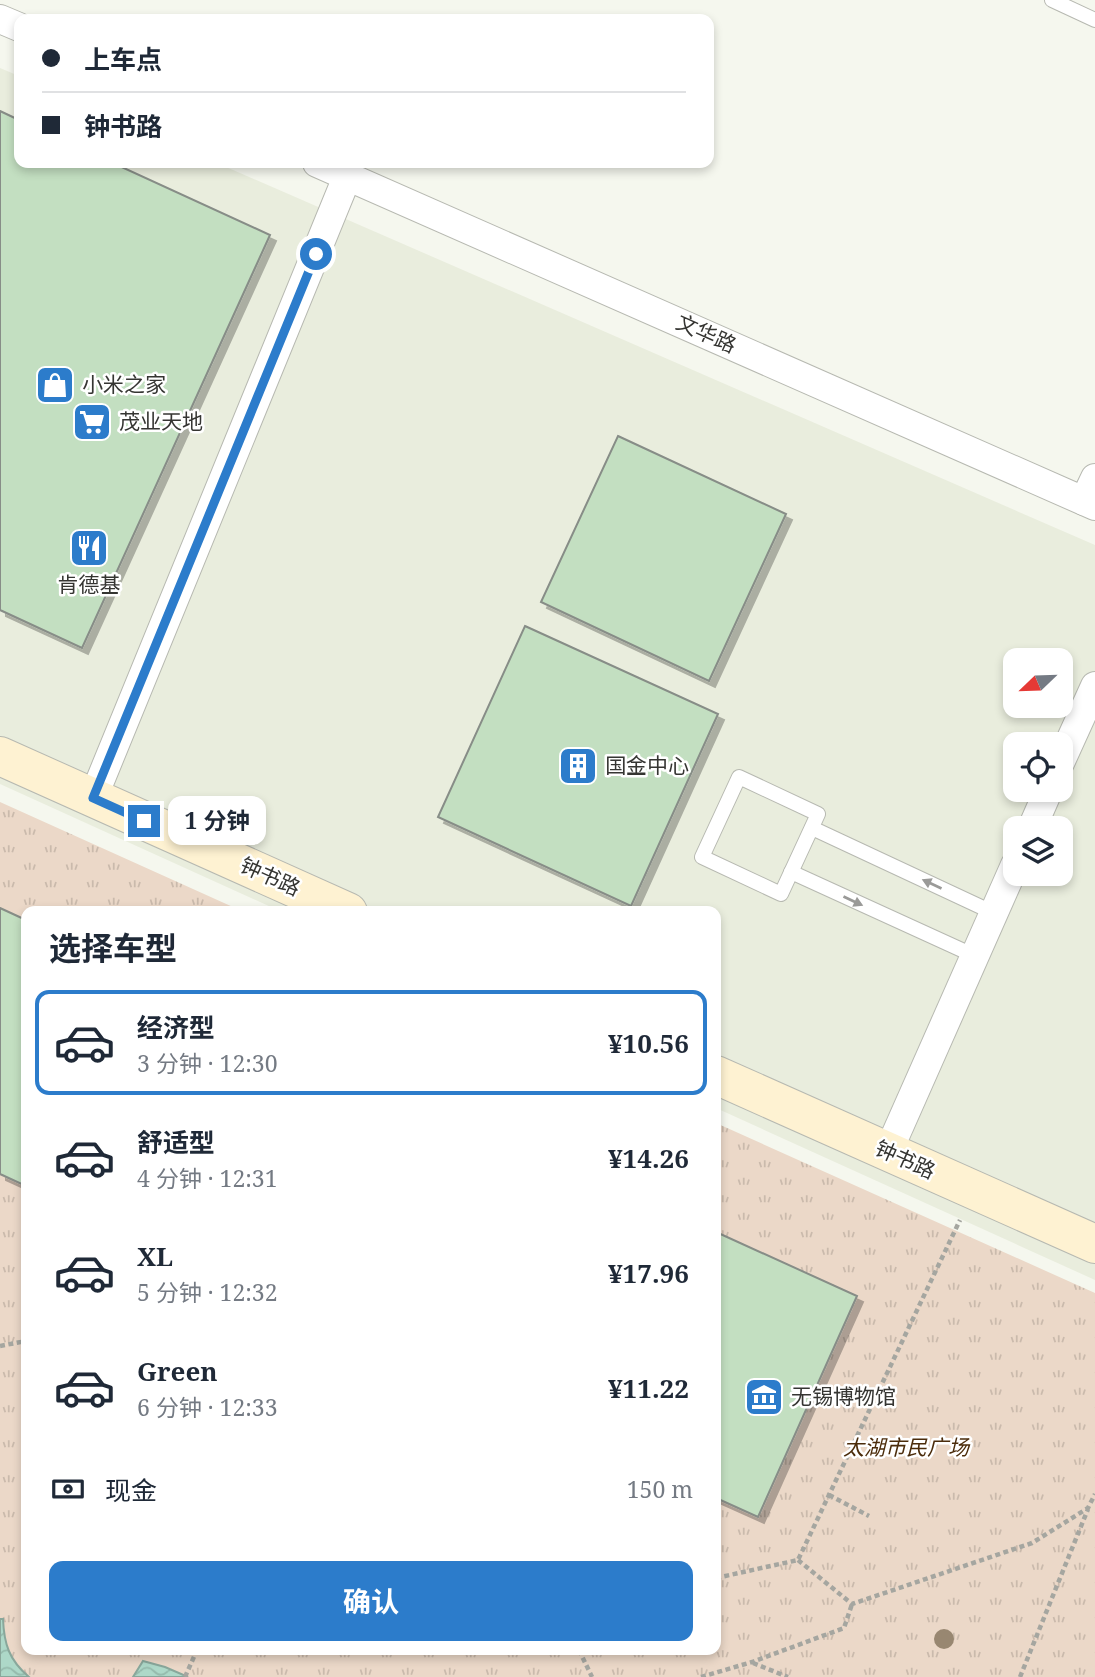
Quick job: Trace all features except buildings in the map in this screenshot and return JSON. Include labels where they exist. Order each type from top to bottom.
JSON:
[{"type":"street","name":"文华路","points":[[328,168],[1091,495]]},
{"type":"street","points":[[93,798],[347,177]]},
{"type":"street","points":[[1073,734],[1095,686]]},
{"type":"street","name":"钟书路","points":[[0,757],[335,906]]},
{"type":"street","points":[[888,1152],[1006,886]]},
{"type":"street","name":"钟书路","points":[[721,1077],[1095,1244]]},
{"type":"lane","points":[[1052,0],[1095,20]]},
{"type":"lane","points":[[739,777],[818,814],[791,872],[781,894],[702,857],[739,777]]},
{"type":"lane","points":[[812,828],[994,913]]},
{"type":"lane","points":[[791,872],[975,957]]},
{"type":"path","points":[[798,1560],[974,1190]]},
{"type":"path","points":[[0,1346],[21,1342]]},
{"type":"path","points":[[1020,1677],[1095,1494]]},
{"type":"path","points":[[829,1495],[869,1516]]},
{"type":"path","points":[[852,1604],[1032,1543],[1088,1508]]},
{"type":"path","points":[[721,1577],[798,1560]]},
{"type":"path","points":[[798,1560],[852,1604]]},
{"type":"path","points":[[701,1677],[752,1662],[844,1628],[852,1604]]},
{"type":"path","points":[[185,1677],[195,1655]]},
{"type":"path","points":[[581,1655],[592,1677]]},
{"type":"path","points":[[752,1662],[788,1677]]},
{"type":"shaded area","points":[[0,68],[14,74],[14,168],[228,168],[1095,545],[1095,1280],[721,1110],[721,906],[269,906],[0,784]]},
{"type":"green space","name":"太湖市民广场","points":[[0,802],[231,906],[21,906],[21,1655],[721,1655],[721,1125],[1095,1293],[1095,1677],[0,1677]]},
{"type":"water","points":[[0,1619],[3,1619],[6,1644],[12,1658],[29,1677],[0,1677]]},
{"type":"water","points":[[143,1661],[165,1667],[188,1677],[133,1677]]},
{"type":"place","name":"小米之家","points":[[55,385]]},
{"type":"place","name":"茂业天地","points":[[92,422]]},
{"type":"place","name":"肯德基","points":[[89,548]]},
{"type":"place","name":"国金中心","points":[[578,766]]},
{"type":"place","name":"无锡博物馆","points":[[764,1397]]},
{"type":"route","points":[[144,821],[93,798],[316,254]]}]
